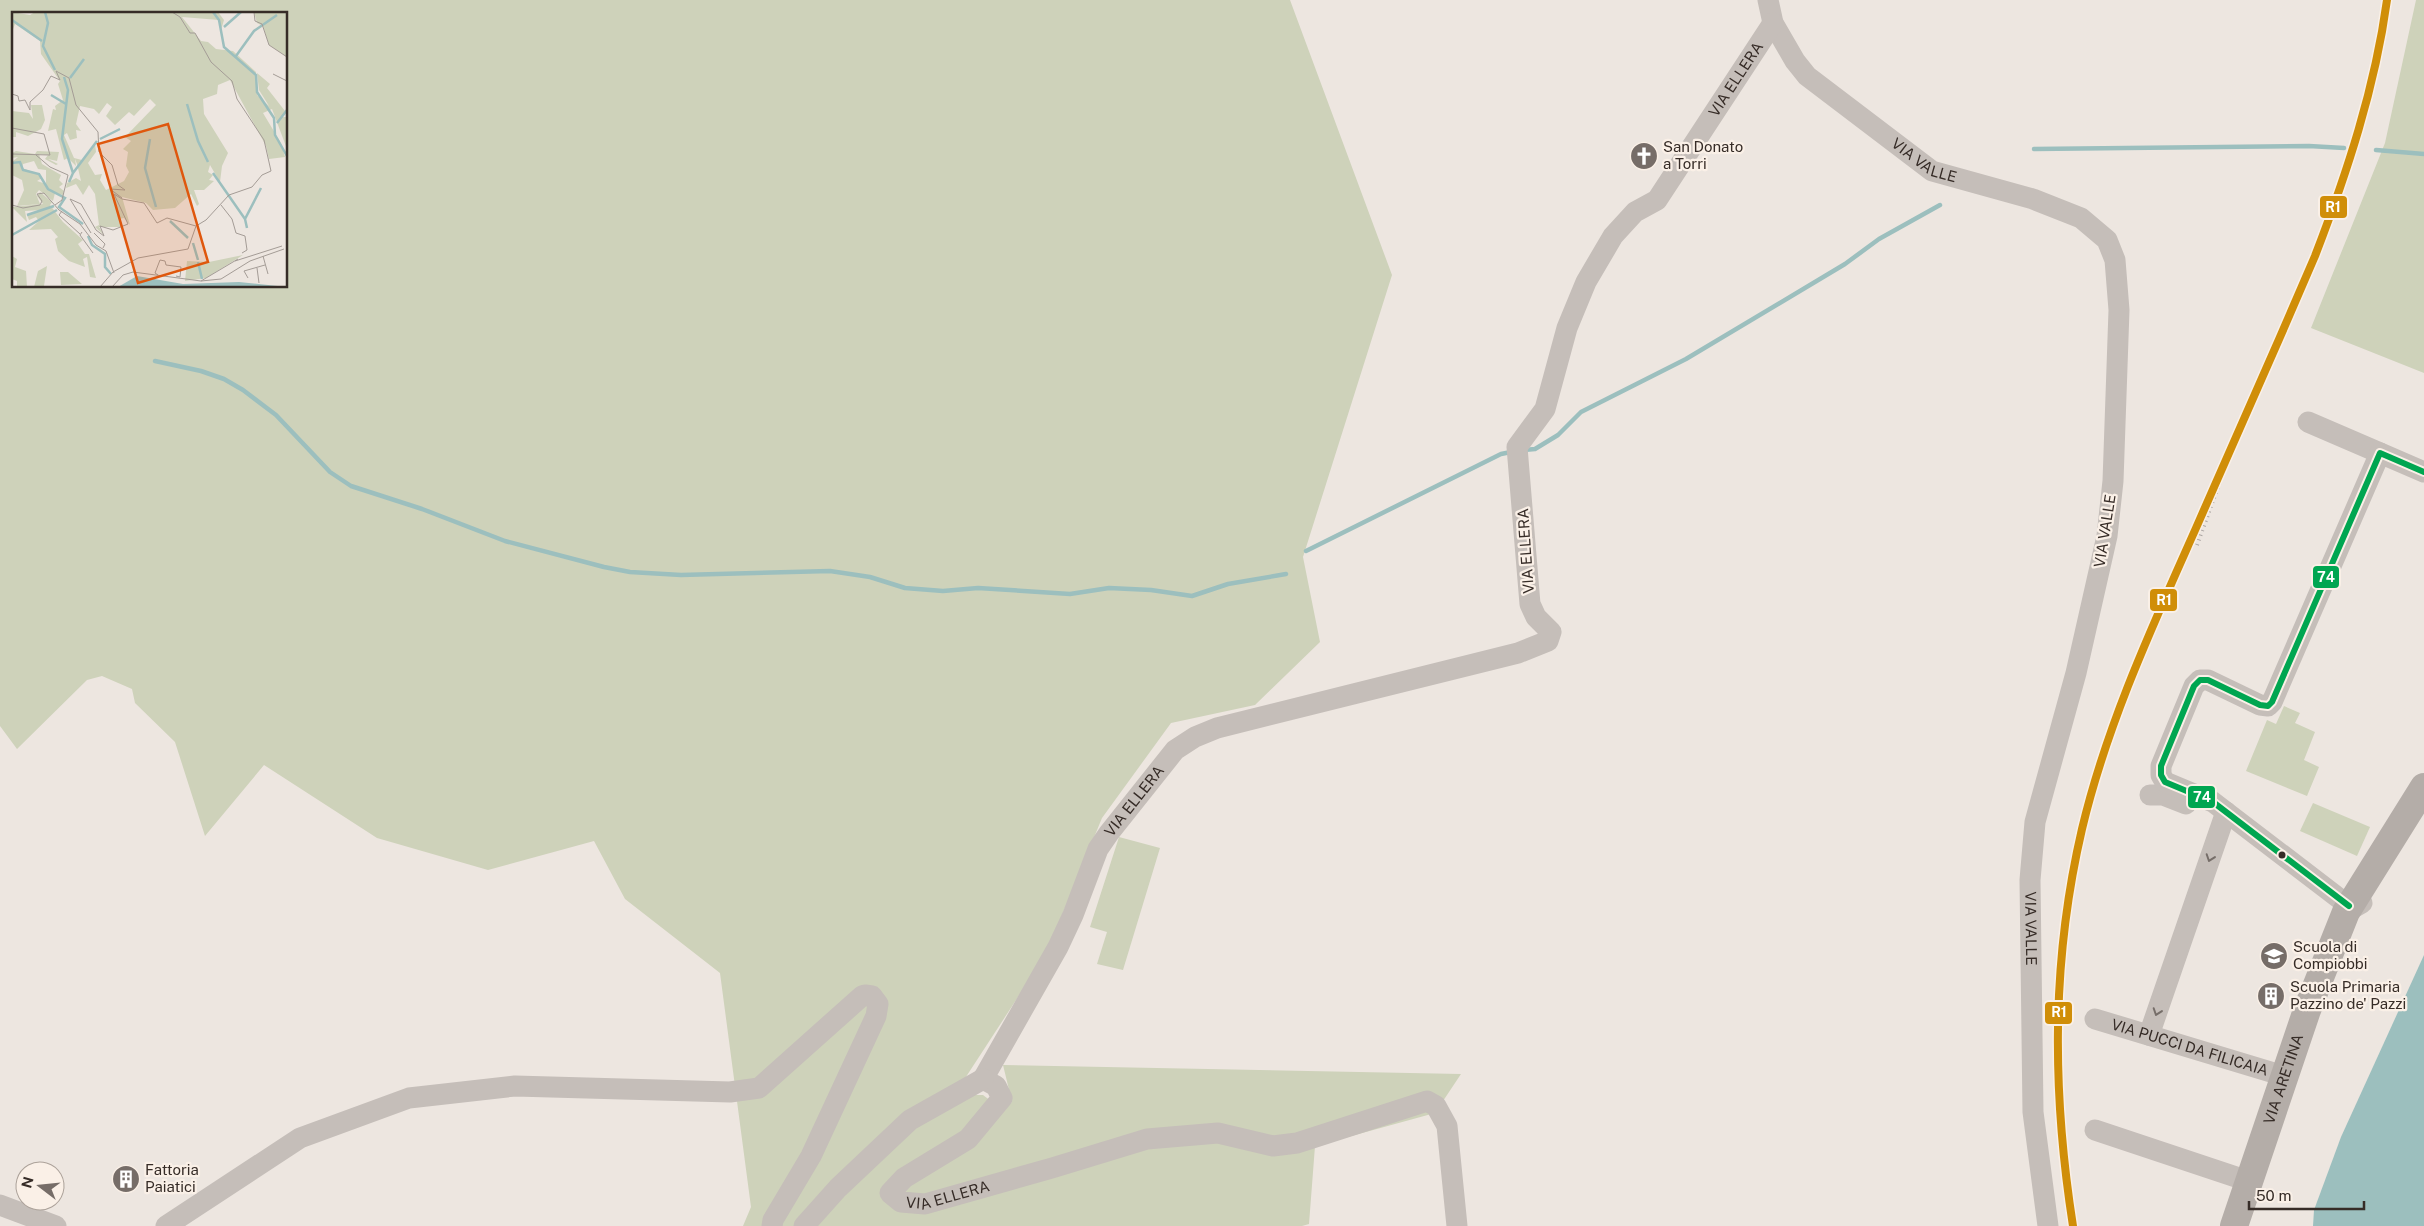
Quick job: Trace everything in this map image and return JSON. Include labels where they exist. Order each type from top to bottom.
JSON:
[{"type":"main road","name":"VIA ARETINA","points":[[2234,1226],[2284,1076],[2332,943],[2349,906],[2424,787]]},
{"type":"street","points":[[1768,0],[1772,23]]},
{"type":"street","name":"VIA ELLERA","points":[[1457,1226],[1447,1126],[1436,1106],[1427,1101],[1297,1143],[1273,1146],[1218,1133],[1147,1139],[925,1204],[900,1202],[890,1192],[904,1178],[968,1139],[1002,1098],[996,1086],[983,1079],[1058,947],[1073,915],[1098,849],[1175,750],[1195,737],[1216,728],[1518,653],[1548,641],[1551,632],[1536,618],[1530,604],[1518,454],[1544,409],[1567,328],[1586,282],[1613,236],[1636,212],[1657,200],[1772,23]]},
{"type":"street","name":"VIA VALLE","points":[[1772,23],[1795,61],[1807,76],[1932,171],[2032,199],[2081,218],[2107,240],[2115,260],[2119,310],[2113,481],[2107,536],[2076,673],[2035,822],[2030,880],[2033,1112],[2048,1226]]},
{"type":"street","points":[[2308,422],[2424,472]]},
{"type":"street","points":[[2380,453],[2276,694],[2259,695],[2257,704],[2208,680],[2200,680],[2194,686],[2161,766],[2161,775],[2165,782],[2213,802],[2225,816],[2349,906],[2355,907],[2362,903],[2424,810]]},
{"type":"street","points":[[2150,795],[2163,796],[2225,816]]},
{"type":"street","points":[[2149,1035],[2225,816]]},
{"type":"street","points":[[166,1226],[300,1138],[409,1098],[515,1086],[730,1092],[760,1088],[862,996],[872,996],[878,1004],[876,1016],[811,1156],[773,1220],[772,1226]]},
{"type":"street","name":"VIA PUCCI DA FILICAIA","points":[[2095,1019],[2284,1076]]},
{"type":"street","points":[[804,1226],[838,1188],[910,1120],[983,1079]]},
{"type":"street","points":[[2095,1130],[2248,1181]]},
{"type":"street","points":[[0,1205],[56,1226]]},
{"type":"green space","points":[[0,0],[1290,0],[1392,275],[1303,557],[1320,642],[1255,705],[1171,723],[1102,818],[1046,954],[962,1083],[964,1095],[983,1095],[1000,1108],[1012,1102],[1003,1065],[1461,1074],[1435,1113],[1315,1146],[1309,1224],[1302,1226],[743,1226],[751,1207],[720,973],[625,899],[594,841],[488,870],[377,838],[264,765],[205,836],[175,742],[135,703],[132,689],[102,676],[87,680],[17,749],[0,726]]},
{"type":"green space","points":[[2416,0],[2424,0],[2424,373],[2311,328],[2385,143]]},
{"type":"green space","points":[[2284,706],[2300,713],[2295,723],[2315,732],[2304,760],[2319,767],[2307,796],[2246,771],[2267,720],[2276,724]]},
{"type":"green space","points":[[2313,803],[2370,827],[2357,856],[2300,831]]},
{"type":"green space","points":[[1119,837],[1160,848],[1123,970],[1097,964],[1107,932],[1090,927]]},
{"type":"water","points":[[2424,955],[2424,1226],[2313,1226],[2314,1210],[2341,1137]]},
{"type":"waterway","points":[[2034,149],[2309,146],[2344,148]]},
{"type":"waterway","points":[[2376,150],[2424,154]]},
{"type":"waterway","points":[[1524,450],[1535,449],[1558,435],[1581,412],[1686,359],[1845,264],[1879,239],[1940,205]]},
{"type":"waterway","points":[[155,361],[201,371],[224,379],[243,390],[276,415],[330,472],[351,486],[422,509],[505,541],[630,572],[681,575],[830,571],[870,577],[905,588],[943,591],[978,588],[1070,594],[1109,588],[1151,590],[1192,596],[1228,584],[1286,574]]},
{"type":"waterway","points":[[1306,551],[1501,454],[1511,452]]},
{"type":"railway","points":[[2197,545],[2239,429]]},
{"type":"transit line","name":"R1","points":[[2073,1226],[2061,1126],[2058,1077],[2058,1027],[2065,928],[2082,829],[2104,752],[2132,676],[2327,225],[2349,162],[2367,98],[2382,33],[2387,0]]},
{"type":"transit line","name":"74","points":[[2349,906],[2213,802],[2165,782],[2161,775],[2161,766],[2194,686],[2200,680],[2208,680],[2260,705],[2268,706],[2272,702],[2380,453],[2424,472]]},
{"type":"place","name":"San Donato a Torri","points":[[1644,156]]},
{"type":"place","name":"Scuola di Compiobbi","points":[[2274,956]]},
{"type":"place","name":"Scuola Primaria Pazzino de' Pazzi","points":[[2271,996]]},
{"type":"place","name":"Fattoria Paiatici","points":[[126,1179]]}]
